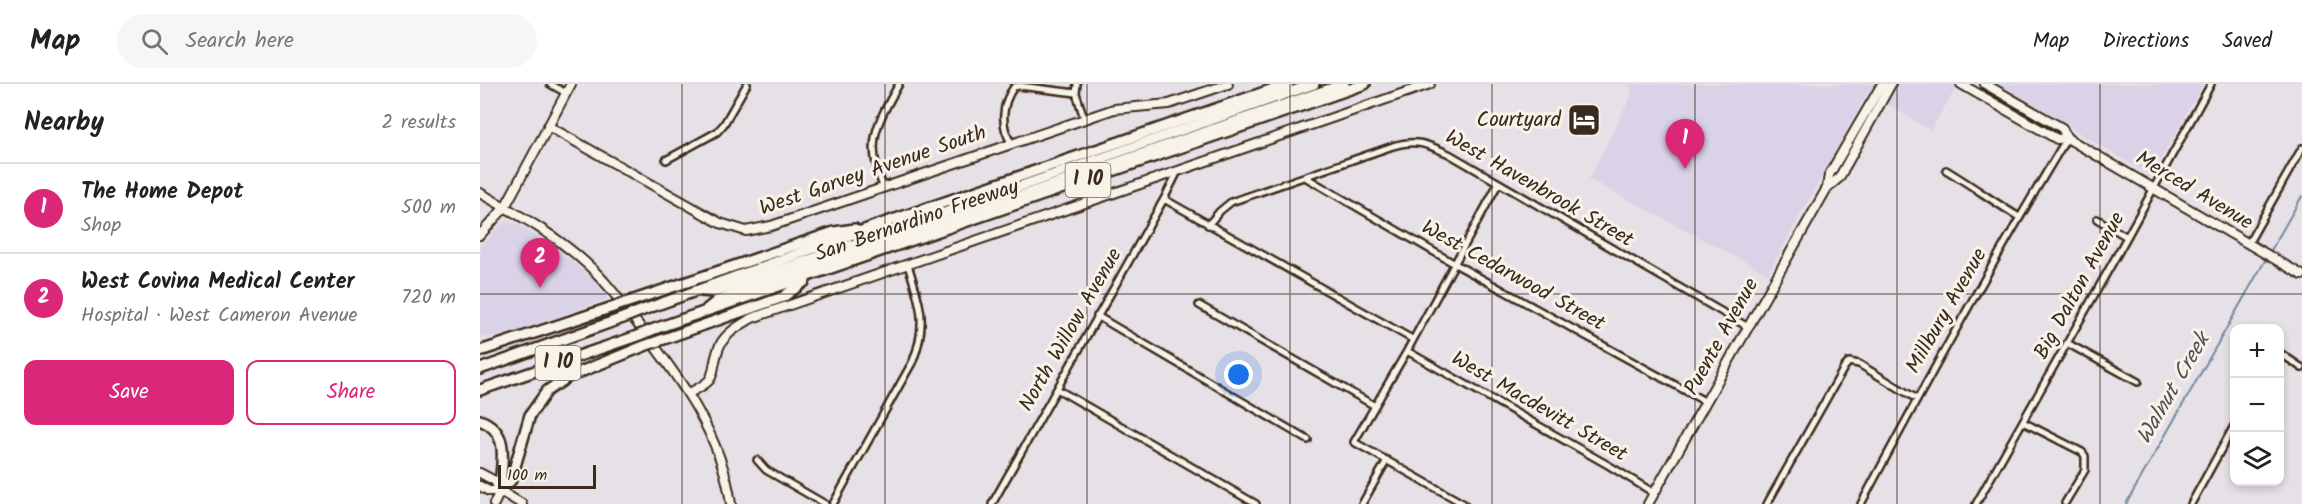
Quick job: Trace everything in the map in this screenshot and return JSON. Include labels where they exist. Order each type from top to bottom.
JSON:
[{"type":"highway","name":"San Bernardino Freeway","points":[[480,369],[878,225],[1288,84]]},
{"type":"highway","points":[[696,291],[714,292],[737,285],[1314,84]]},
{"type":"highway","points":[[703,312],[717,301],[1344,84]]},
{"type":"highway","name":"San Bernardino Freeway","points":[[480,390],[1365,84]]},
{"type":"highway","points":[[483,349],[834,232],[878,225]]},
{"type":"highway","points":[[500,491],[511,480],[530,415],[547,391],[568,377],[644,346],[783,297],[811,277]]},
{"type":"highway","points":[[480,420],[494,429],[503,449],[500,491]]},
{"type":"street","points":[[550,84],[566,93]]},
{"type":"street","points":[[480,235],[505,207],[572,84]]},
{"type":"street","points":[[666,160],[717,132],[747,84]]},
{"type":"street","points":[[883,186],[876,169],[876,134],[878,122],[899,84]]},
{"type":"street","points":[[1077,84],[1076,93],[1084,118]]},
{"type":"street","name":"West Garvey Avenue South","points":[[548,126],[720,223],[746,231],[771,226],[1084,118],[1114,109],[1169,104],[1228,84]]},
{"type":"street","points":[[689,393],[714,375],[718,349],[724,339],[752,318],[1430,84]]},
{"type":"street","name":"Puente Avenue","points":[[1648,504],[1827,188],[1829,176],[1882,84]]},
{"type":"street","name":"Puente Avenue","points":[[1827,188],[1839,178],[1891,84]]},
{"type":"street","name":"Merced Avenue","points":[[1961,84],[2057,139],[2067,138]]},
{"type":"street","name":"Merced Avenue","points":[[1985,84],[2062,128],[2067,138],[2302,275]]},
{"type":"street","name":"Big Dalton Avenue","points":[[1976,504],[2211,84]]},
{"type":"street","points":[[1011,142],[1005,133],[1003,123],[1004,113],[1014,87],[1076,93]]},
{"type":"street","name":"Millbury Avenue","points":[[1862,504],[1917,399],[2019,217],[2067,138]]},
{"type":"street","name":"West Havenbrook Street","points":[[1208,225],[1231,202],[1393,146],[1417,142],[1449,154],[1748,327]]},
{"type":"street","points":[[2248,244],[2302,148]]},
{"type":"street","points":[[1946,170],[2019,217]]},
{"type":"street","name":"North Willow Avenue","points":[[992,504],[1178,171]]},
{"type":"street","name":"West Cedarwood Street","points":[[1305,177],[1455,264],[1706,402]]},
{"type":"street","points":[[1464,504],[1452,501],[1354,442],[1407,351],[1498,184]]},
{"type":"street","points":[[480,193],[557,240],[586,263],[610,288],[689,393],[723,468],[731,504]]},
{"type":"street","points":[[1164,199],[1412,339]]},
{"type":"street","points":[[2097,219],[2127,237]]},
{"type":"street","points":[[833,504],[913,361],[920,344],[922,332],[920,304],[908,265]]},
{"type":"street","points":[[1198,305],[1375,406]]},
{"type":"street","points":[[1097,316],[1308,440]]},
{"type":"street","points":[[2067,343],[2138,382]]},
{"type":"street","name":"West Macdevitt Street","points":[[1407,351],[1654,493]]},
{"type":"street","points":[[2284,356],[2302,368]]},
{"type":"street","points":[[1767,504],[1844,368],[1849,363],[1859,364],[1917,399]]},
{"type":"street","points":[[1057,389],[1256,504]]},
{"type":"street","points":[[2023,422],[2082,452],[2085,456],[2085,470],[2065,503]]},
{"type":"street","points":[[2191,504],[2232,432]]},
{"type":"street","points":[[757,460],[766,470],[825,504]]},
{"type":"street","points":[[1362,504],[1387,460]]},
{"type":"street","points":[[480,473],[495,481],[500,491]]},
{"type":"street","points":[[480,486],[489,491],[500,491],[522,504]]},
{"type":"street","points":[[494,504],[500,491]]},
{"type":"shaded area","points":[[1629,84],[1959,84],[1930,130],[1868,92],[1768,274],[1589,179],[1632,94]]},
{"type":"shaded area","points":[[1998,84],[2203,84],[2151,176]]},
{"type":"shaded area","points":[[504,222],[515,223],[552,246],[590,276],[608,299],[503,336],[480,337],[480,246]]},
{"type":"waterway","name":"Walnut Creek","points":[[2126,504],[2302,196]]},
{"type":"place","name":"Courtyard","points":[[1584,120]]},
{"type":"place","name":"The Home Depot","points":[[1685,169]]},
{"type":"place","name":"West Covina Medical Center","points":[[540,288]]}]
